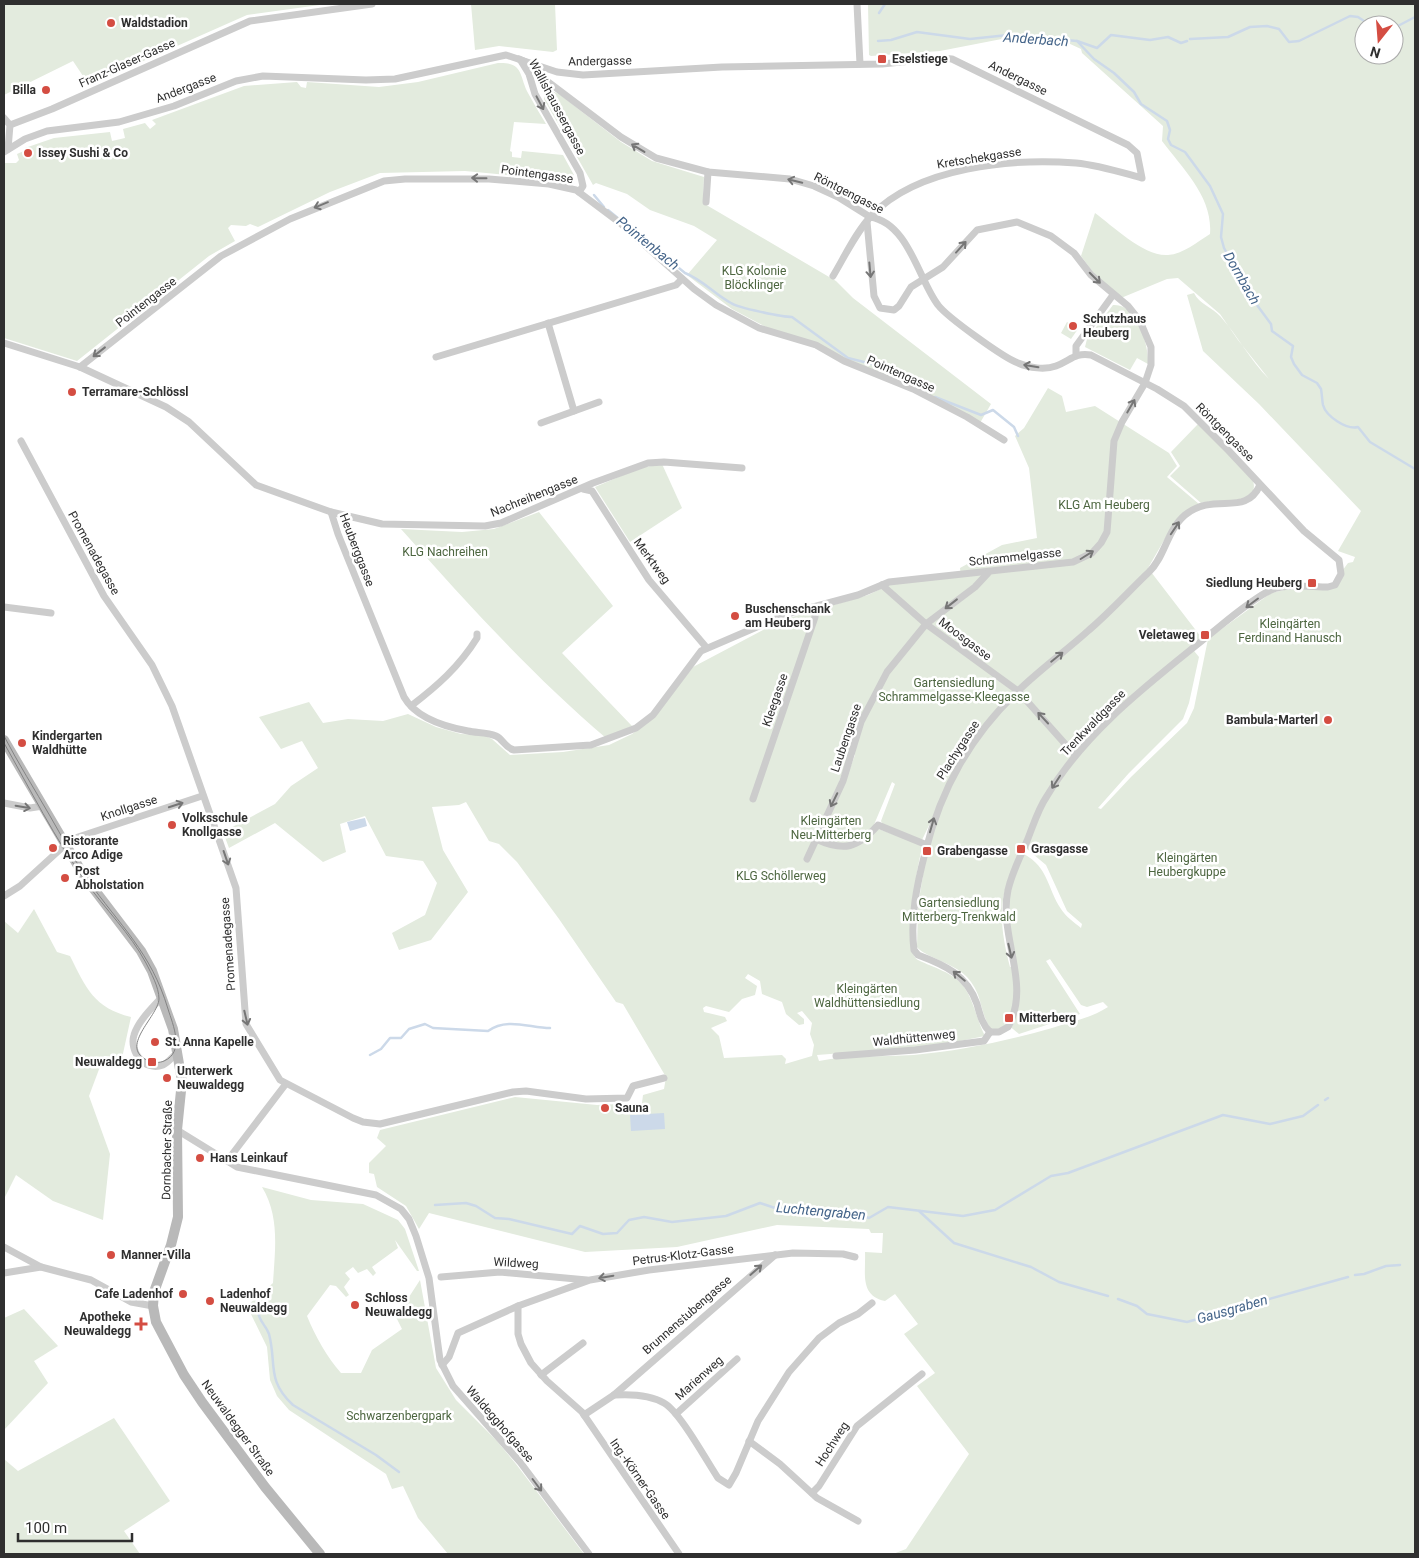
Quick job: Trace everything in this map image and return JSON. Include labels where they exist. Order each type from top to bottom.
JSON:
[{"type":"main road","name":"Dornbacher Straße","points":[[4,740],[87,881],[141,951],[162,997],[173,1029],[182,1081],[178,1130],[177,1222],[155,1288],[153,1306]]},
{"type":"main road","name":"Neuwaldegger Straße","points":[[153,1306],[162,1333],[197,1394],[265,1487],[320,1554]]},
{"type":"street","name":"Franz-Glaser-Gasse","points":[[10,125],[52,109],[250,21],[372,4]]},
{"type":"street","points":[[857,4],[860,64]]},
{"type":"street","name":"Andergasse","points":[[6,150],[47,130],[98,126],[133,119],[243,80],[276,76],[380,80],[424,74],[499,55],[519,59],[563,74],[583,75],[722,67],[860,64],[940,58],[952,59],[1128,145],[1137,153],[1142,178]]},
{"type":"street","name":"Röntgengasse","points":[[519,59],[530,64],[539,75],[639,149],[656,158],[708,172],[790,179],[830,194],[868,220],[880,220],[900,237],[914,255],[934,300],[945,313],[1014,361],[1034,367],[1048,368],[1056,366],[1076,354],[1097,357],[1170,397],[1193,414],[1304,531],[1337,557]]},
{"type":"street","name":"Wallishaussergasse","points":[[519,59],[526,69],[545,112],[580,173],[583,186],[579,192]]},
{"type":"street","points":[[4,118],[10,125],[6,150]]},
{"type":"street","name":"Kretschekgasse","points":[[833,276],[868,220],[887,202],[917,183],[953,171],[1045,162],[1090,165],[1142,178]]},
{"type":"street","points":[[706,202],[708,172]]},
{"type":"street","name":"Pointengasse","points":[[80,367],[228,252],[290,219],[378,183],[405,179],[489,179],[549,184],[579,192],[620,223],[700,294],[737,317],[771,332],[816,345],[844,361],[913,389],[967,417],[1004,440]]},
{"type":"street","name":"Schrammelgasse","points":[[411,706],[442,725],[498,737],[508,748],[514,750],[591,744],[630,731],[649,720],[689,665],[706,647],[787,614],[858,596],[889,582],[988,573],[1074,562],[1088,556],[1101,543],[1108,527],[1114,440],[1145,382],[1152,359],[1148,337],[1134,314],[1092,275],[1074,253],[1051,236],[1017,222],[977,230],[943,267],[911,287],[899,306],[894,310],[886,310],[877,305],[871,282],[868,220]]},
{"type":"street","points":[[436,357],[676,285],[682,278]]},
{"type":"street","points":[[1076,354],[1076,346],[1113,295]]},
{"type":"street","points":[[548,323],[574,410]]},
{"type":"street","name":"Heuberggasse","points":[[4,343],[80,367],[174,412],[256,485],[331,512],[338,534],[397,680],[411,706]]},
{"type":"street","points":[[541,423],[599,402]]},
{"type":"street","name":"Promenadegasse","points":[[21,441],[104,596],[164,685],[236,888],[244,1018],[272,1070],[285,1085],[353,1118],[363,1122],[380,1124],[513,1092],[526,1091],[586,1099],[627,1098],[633,1086],[664,1078]]},
{"type":"street","name":"Nachreihengasse","points":[[331,512],[382,524],[485,526],[501,523],[616,474],[654,462],[742,468]]},
{"type":"street","name":"Plachygasse","points":[[990,1032],[984,1027],[975,1000],[965,981],[956,973],[918,955],[914,950],[916,891],[939,804],[975,741],[1018,691],[1090,630],[1151,570],[1174,528],[1185,516],[1203,505],[1246,502],[1252,498],[1260,485]]},
{"type":"street","name":"Merktweg","points":[[583,489],[592,491],[650,580],[706,647]]},
{"type":"street","name":"Trenkwaldgasse","points":[[990,1032],[999,1032],[1008,1027],[1017,997],[1018,986],[1008,940],[1004,910],[1008,887],[1045,798],[1075,755],[1147,685],[1195,645],[1263,595],[1278,588],[1328,587],[1335,585],[1340,579],[1341,567],[1337,557]]},
{"type":"street","name":"Laubengasse","points":[[807,859],[843,782],[861,722],[887,672],[926,624],[975,587],[988,573]]},
{"type":"street","name":"Moosgasse","points":[[882,585],[926,624],[1018,691],[1075,755]]},
{"type":"street","points":[[4,607],[51,613]]},
{"type":"street","name":"Kleegasse","points":[[753,799],[815,617],[815,608]]},
{"type":"street","points":[[411,706],[438,685],[458,666],[477,638],[477,634]]},
{"type":"street","name":"Knollgasse","points":[[64,844],[202,796]]},
{"type":"street","points":[[4,803],[30,808],[42,806]]},
{"type":"street","points":[[816,839],[832,846],[850,846],[869,835],[878,825],[927,845]]},
{"type":"street","points":[[4,896],[20,886],[64,844]]},
{"type":"street","points":[[162,997],[134,1034],[134,1050],[144,1063],[156,1066],[164,1065],[178,1052]]},
{"type":"street","name":"Waldhüttenweg","points":[[836,1056],[915,1050],[984,1041],[990,1032]]},
{"type":"street","points":[[227,1161],[285,1085]]},
{"type":"street","name":"Waldegghofgasse","points":[[178,1130],[245,1170],[376,1195],[400,1209],[414,1229],[429,1278],[442,1365],[463,1398],[520,1462],[589,1554]]},
{"type":"street","points":[[4,1248],[41,1267],[91,1280],[131,1302],[153,1306]]},
{"type":"street","name":"Petrus-Klotz-Gasse","points":[[442,1365],[449,1358],[458,1332],[518,1306],[590,1280],[649,1270],[776,1254],[843,1254],[855,1257]]},
{"type":"street","name":"Brunnenstubengasse","points":[[584,1415],[614,1395],[776,1254]]},
{"type":"street","points":[[4,1273],[41,1267]]},
{"type":"street","name":"Wildweg","points":[[441,1277],[500,1272],[590,1280]]},
{"type":"street","points":[[614,1395],[656,1399],[666,1404],[676,1414],[718,1478],[729,1485],[736,1474],[749,1440],[771,1399],[803,1355],[831,1328],[858,1314],[872,1302]]},
{"type":"street","name":"Ing.-Körner-Gasse","points":[[518,1306],[517,1322],[521,1344],[541,1375],[584,1415],[679,1554]]},
{"type":"street","points":[[541,1375],[583,1343]]},
{"type":"street","name":"Marienweg","points":[[676,1414],[737,1359]]},
{"type":"street","name":"Hochweg","points":[[812,1493],[819,1486],[857,1426],[922,1374]]},
{"type":"street","points":[[749,1440],[817,1498],[858,1521]]},
{"type":"green space","points":[[4,4],[327,4],[247,15],[89,85],[73,61],[4,95]]},
{"type":"green space","points":[[471,4],[555,4],[557,50],[553,52],[499,46],[475,50]]},
{"type":"green space","points":[[868,4],[1415,4],[1415,1554],[893,1554],[906,1549],[969,1454],[917,1386],[935,1373],[904,1334],[918,1324],[895,1294],[885,1301],[871,1294],[868,1288],[865,1275],[865,1252],[882,1253],[883,1233],[871,1233],[869,1229],[777,1225],[677,1247],[585,1252],[429,1213],[419,1229],[406,1206],[377,1187],[374,1174],[369,1173],[369,1163],[386,1146],[377,1138],[380,1130],[515,1097],[597,1105],[642,1103],[643,1095],[664,1089],[666,1077],[623,1004],[616,1002],[517,862],[499,844],[489,841],[466,802],[459,805],[432,807],[443,850],[468,892],[431,940],[399,950],[392,933],[425,915],[437,883],[423,861],[386,856],[365,816],[340,824],[346,852],[323,862],[275,823],[229,848],[223,832],[275,804],[291,786],[318,768],[302,741],[281,749],[259,717],[309,702],[323,723],[348,719],[383,721],[408,714],[436,727],[461,734],[484,735],[492,739],[510,755],[563,752],[609,745],[632,734],[651,720],[693,667],[782,620],[868,595],[891,584],[961,577],[960,568],[1002,545],[1037,538],[1029,468],[1015,436],[1024,428],[1048,388],[1062,396],[1066,412],[1095,406],[1169,453],[1177,466],[1167,477],[1199,504],[1174,523],[1148,568],[1201,637],[1190,646],[1199,657],[1189,703],[1183,719],[1129,773],[1098,808],[1101,809],[1187,723],[1194,708],[1208,639],[1271,593],[1289,589],[1328,590],[1348,563],[1353,562],[1355,557],[1338,551],[1361,511],[1259,404],[1203,351],[1187,295],[1194,293],[1199,300],[1217,313],[1229,326],[1220,314],[1178,278],[1167,279],[1121,298],[1095,275],[1081,256],[1095,213],[1139,246],[1159,254],[1174,254],[1190,247],[1210,234],[1210,221],[1202,196],[1162,141],[1163,126],[1082,53],[1081,49],[1068,43],[1012,37],[940,51],[869,55]],"holes":[[[1243,346],[1269,379],[1256,364]],[[850,751],[855,755],[843,787],[839,782]],[[892,782],[895,784],[881,821],[883,825],[922,840],[932,819],[918,906],[917,947],[926,954],[955,968],[967,977],[979,997],[987,1023],[991,1029],[998,1030],[1007,1024],[1019,1034],[1080,1014],[1046,961],[1050,959],[1081,1005],[1087,1007],[1103,1002],[1108,1007],[1088,1017],[1052,1028],[966,1048],[914,1055],[854,1057],[819,1061],[817,1055],[935,1046],[985,1036],[970,998],[960,982],[949,974],[918,960],[913,954],[911,941],[912,907],[922,847],[920,844],[873,827]],[[1027,849],[1046,865],[1067,911],[1082,924],[1081,928],[1063,912],[1043,872],[1024,854],[1009,892],[1010,929],[1015,966],[1010,967],[1003,934],[1002,905],[1010,877]],[[748,974],[760,981],[762,994],[782,1002],[786,1014],[799,1025],[804,1024],[804,1019],[797,1013],[802,1011],[812,1023],[810,1034],[814,1045],[812,1056],[785,1064],[786,1059],[782,1055],[724,1058],[719,1036],[711,1028],[727,1021],[725,1017],[704,1012],[703,1008],[706,1006],[729,1012],[742,999],[755,995],[757,986],[745,978]]]},
{"type":"green space","points":[[498,63],[506,63],[517,68],[528,93],[546,124],[514,122],[510,151],[512,152],[512,157],[521,158],[522,151],[563,155],[574,175],[571,181],[465,171],[380,173],[330,192],[258,227],[250,224],[246,226],[231,225],[228,228],[235,241],[209,256],[77,361],[4,338],[4,163],[16,163],[19,160],[17,154],[26,150],[25,148],[54,138],[110,132],[112,141],[125,138],[123,129],[145,123],[150,129],[156,124],[152,120],[244,86],[297,82],[301,87],[306,88],[307,82],[379,87],[418,82]]},
{"type":"green space","name":"KLG Kolonie Blöcklinger","points":[[550,90],[559,94],[621,142],[652,161],[704,177],[703,203],[836,281],[853,298],[991,404],[980,423],[947,405],[764,326],[732,309],[687,275],[717,240],[694,226],[650,210],[627,194],[596,183],[593,185],[544,99],[546,92]]},
{"type":"green space","points":[[1113,305],[1121,306],[1135,318],[1144,336],[1148,364],[1137,358],[1130,370],[1085,347],[1087,339]]},
{"type":"green space","points":[[1067,322],[1078,329],[1071,339],[1061,333]]},
{"type":"green space","points":[[1199,423],[1253,481],[1254,489],[1244,498],[1201,503],[1170,476],[1180,466],[1171,452]]},
{"type":"green space","points":[[662,464],[682,508],[630,542],[595,487],[640,468]]},
{"type":"green space","name":"KLG Nachreihen","points":[[539,512],[613,606],[562,653],[632,726],[606,738],[525,663],[401,529],[462,532],[494,529]]},
{"type":"green space","points":[[34,909],[57,952],[70,956],[81,978],[93,995],[108,1008],[131,1017],[122,1058],[104,1056],[89,1096],[110,1154],[103,1220],[53,1201],[16,1175],[4,1199],[4,921],[18,933]]},
{"type":"green space","name":"Schwarzenbergpark","points":[[262,1187],[311,1200],[363,1204],[398,1220],[405,1229],[419,1271],[417,1271],[395,1240],[398,1248],[372,1267],[376,1273],[373,1276],[367,1269],[358,1273],[353,1267],[345,1273],[350,1279],[344,1287],[349,1295],[346,1297],[336,1286],[330,1285],[307,1316],[318,1339],[341,1373],[361,1373],[372,1350],[402,1329],[396,1317],[420,1280],[436,1368],[456,1400],[496,1440],[516,1464],[584,1554],[448,1554],[418,1518],[403,1486],[392,1489],[386,1474],[289,1410],[277,1396],[270,1380],[267,1347],[247,1306],[273,1283],[274,1222],[268,1198]]},
{"type":"green space","points":[[24,1309],[58,1346],[34,1361],[48,1383],[4,1430],[4,1318]]},
{"type":"green space","points":[[114,1418],[170,1501],[124,1531],[140,1554],[4,1554],[4,1459],[18,1471]]},
{"type":"water","points":[[365,818],[367,826],[350,831],[347,822]]},
{"type":"water","points":[[664,1113],[665,1129],[631,1131],[630,1115]]},
{"type":"waterway","points":[[879,13],[885,4]]},
{"type":"waterway","name":"Anderbach","points":[[1190,39],[1228,37],[1250,27],[1267,26],[1279,29],[1289,42],[1299,41],[1350,16],[1354,16]]},
{"type":"waterway","name":"Anderbach","points":[[1404,23],[1415,17]]},
{"type":"waterway","name":"Anderbach","points":[[878,41],[891,40],[917,32],[970,39],[1008,35],[1077,41],[1097,48],[1111,35],[1150,40],[1168,37],[1181,43],[1187,41]]},
{"type":"waterway","name":"Dornbach","points":[[1077,41],[1094,59],[1114,73],[1134,92],[1141,104],[1167,121],[1170,130],[1168,139],[1171,145],[1185,152],[1210,186],[1223,214],[1221,237],[1224,248],[1254,301],[1271,324],[1272,331],[1293,346],[1291,357],[1294,364],[1302,375],[1317,383],[1321,389],[1323,405],[1328,413],[1342,424],[1358,427],[1370,442],[1415,469]]},
{"type":"waterway","name":"Pointenbach","points":[[594,195],[604,207]]},
{"type":"waterway","name":"Pointenbach","points":[[608,210],[685,273],[697,279],[731,303],[761,312],[792,317],[848,358],[896,370],[924,391]]},
{"type":"waterway","name":"Pointenbach","points":[[935,397],[981,415],[993,410],[1014,427],[1018,436]]},
{"type":"waterway","points":[[370,1055],[381,1049],[390,1038],[401,1038],[409,1029],[425,1024],[433,1028],[488,1031],[495,1027],[511,1024],[550,1028]]},
{"type":"waterway","name":"Luchtengraben","points":[[435,1205],[466,1203],[476,1206],[495,1218],[509,1219],[572,1234],[580,1226],[603,1234],[617,1233],[629,1220],[644,1217],[672,1222],[726,1216],[760,1203],[775,1208],[844,1210],[869,1218],[888,1207],[963,1216],[995,1210],[1051,1176],[1068,1173],[1223,1115],[1270,1124],[1303,1116],[1318,1105]]},
{"type":"waterway","name":"Gausgraben","points":[[919,1211],[954,1243],[1031,1267],[1059,1282],[1108,1296]]},
{"type":"waterway","name":"Gausgraben","points":[[1355,1275],[1364,1274],[1386,1266],[1400,1265]]},
{"type":"waterway","name":"Gausgraben","points":[[1118,1299],[1137,1306],[1147,1314],[1187,1322],[1348,1277]]},
{"type":"waterway","points":[[258,1310],[259,1317],[269,1334],[276,1379],[279,1388],[285,1396],[293,1405],[376,1455],[399,1472]]},
{"type":"tram line","points":[[4,736],[87,879],[134,940],[153,971],[168,1009],[176,1038],[174,1051],[164,1061],[149,1061],[140,1055],[137,1048],[138,1040],[159,999],[159,994],[150,971],[133,941],[93,892],[64,849],[4,743]]},
{"type":"place","name":"Waldstadion","points":[[111,23]]},
{"type":"place","name":"Eselstiege","points":[[882,59]]},
{"type":"place","name":"Billa","points":[[46,90]]},
{"type":"place","name":"Issey Sushi & Co","points":[[28,153]]},
{"type":"place","name":"Schutzhaus Heuberg","points":[[1073,326]]},
{"type":"place","name":"Terramare-Schlössl","points":[[72,392]]},
{"type":"place","name":"Siedlung Heuberg","points":[[1312,583]]},
{"type":"place","name":"Buschenschank am Heuberg","points":[[735,616]]},
{"type":"place","name":"Veletaweg","points":[[1205,635]]},
{"type":"place","name":"Bambula-Marterl","points":[[1328,720]]},
{"type":"place","name":"Kindergarten Waldhütte","points":[[22,743]]},
{"type":"place","name":"Volksschule Knollgasse","points":[[172,825]]},
{"type":"place","name":"Ristorante Arco Adige","points":[[53,848]]},
{"type":"place","name":"Grasgasse","points":[[1021,849]]},
{"type":"place","name":"Grabengasse","points":[[927,851]]},
{"type":"place","name":"Post Abholstation","points":[[65,878]]},
{"type":"place","name":"Mitterberg","points":[[1009,1018]]},
{"type":"place","name":"St. Anna Kapelle","points":[[155,1042]]},
{"type":"place","name":"Neuwaldegg","points":[[152,1062]]},
{"type":"place","name":"Unterwerk Neuwaldegg","points":[[167,1078]]},
{"type":"place","name":"Sauna","points":[[605,1108]]},
{"type":"place","name":"Hans Leinkauf","points":[[200,1158]]},
{"type":"place","name":"Manner-Villa","points":[[111,1255]]},
{"type":"place","name":"Cafe Ladenhof","points":[[183,1294]]},
{"type":"place","name":"Ladenhof Neuwaldegg","points":[[210,1301]]},
{"type":"place","name":"Schloss Neuwaldegg","points":[[355,1305]]},
{"type":"place","name":"Apotheke Neuwaldegg","points":[[141,1324]]},
{"type":"park label","name":"KLG Am Heuberg","points":[[1104,505]]},
{"type":"park label","name":"Kleingärten Ferdinand Hanusch","points":[[1290,631]]},
{"type":"park label","name":"Gartensiedlung Schrammelgasse-Kleegasse","points":[[954,690]]},
{"type":"park label","name":"Kleingärten Neu-Mitterberg","points":[[831,828]]},
{"type":"park label","name":"Kleingärten Heubergkuppe","points":[[1187,865]]},
{"type":"park label","name":"KLG Schöllerweg","points":[[781,876]]},
{"type":"park label","name":"Gartensiedlung Mitterberg-Trenkwald","points":[[959,910]]},
{"type":"park label","name":"Kleingärten Waldhüttensiedlung","points":[[867,996]]}]
